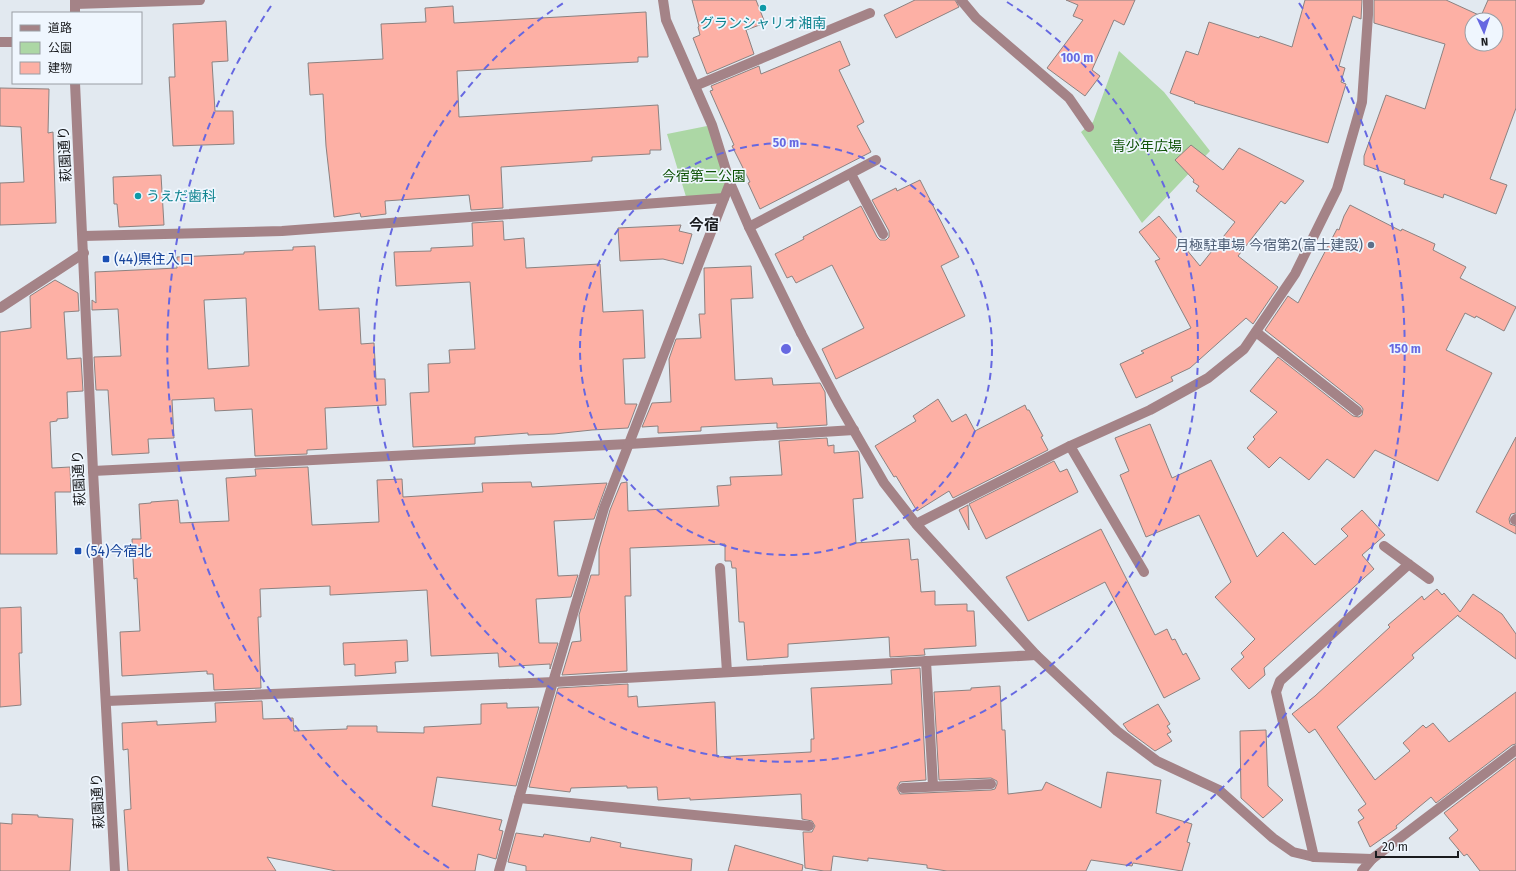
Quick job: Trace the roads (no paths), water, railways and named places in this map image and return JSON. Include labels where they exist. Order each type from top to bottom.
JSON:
[{"type":"street","points":[[75,6],[200,0]]},
{"type":"street","points":[[663,0],[666,20],[712,125],[730,183],[749,228],[802,333],[854,430],[884,483],[916,524],[1036,655],[1117,731],[1156,761],[1219,790],[1273,838],[1293,852],[1314,857],[1372,859]]},
{"type":"street","points":[[961,0],[976,18],[1069,98],[1089,127]]},
{"type":"street","points":[[916,524],[1070,446],[1150,410],[1208,378],[1244,349],[1295,274],[1337,189],[1362,102],[1368,0]]},
{"type":"street","points":[[695,86],[870,13]]},
{"type":"street","points":[[0,42],[12,42]]},
{"type":"street","name":"萩園通り","points":[[75,84],[93,471],[107,701],[115,871]]},
{"type":"street","points":[[749,228],[876,160]]},
{"type":"street","points":[[851,174],[883,234]]},
{"type":"street","points":[[499,871],[604,508],[730,183]]},
{"type":"street","points":[[83,236],[282,231],[724,198]]},
{"type":"street","points":[[0,308],[84,253]]},
{"type":"street","points":[[1256,332],[1357,410]]},
{"type":"street","points":[[93,471],[629,444],[854,430]]},
{"type":"street","points":[[1070,446],[1144,572]]},
{"type":"street","points":[[1384,546],[1429,578]]},
{"type":"street","points":[[1314,857],[1276,692],[1280,681],[1409,564]]},
{"type":"street","points":[[720,568],[727,672]]},
{"type":"street","points":[[107,701],[554,682],[1036,655]]},
{"type":"street","points":[[926,661],[932,786]]},
{"type":"street","points":[[1362,871],[1372,859],[1516,750]]},
{"type":"street","points":[[903,788],[991,784]]},
{"type":"street","points":[[520,798],[809,826]]},
{"type":"place","name":"グランシャリオ湘南","points":[[763,8]]},
{"type":"place","name":"うえだ歯科","points":[[138,196]]},
{"type":"place","name":"月極駐車場 今宿第2(富士建設)","points":[[1371,245]]},
{"type":"place","name":"(44)県住入口","points":[[106,259]]},
{"type":"place","name":"(54)今宿北","points":[[78,551]]},
{"type":"district","name":"今宿","points":[[704,225]]},
{"type":"park label","name":"青少年広場","points":[[1147,146]]},
{"type":"park label","name":"今宿第二公園","points":[[704,176]]}]
